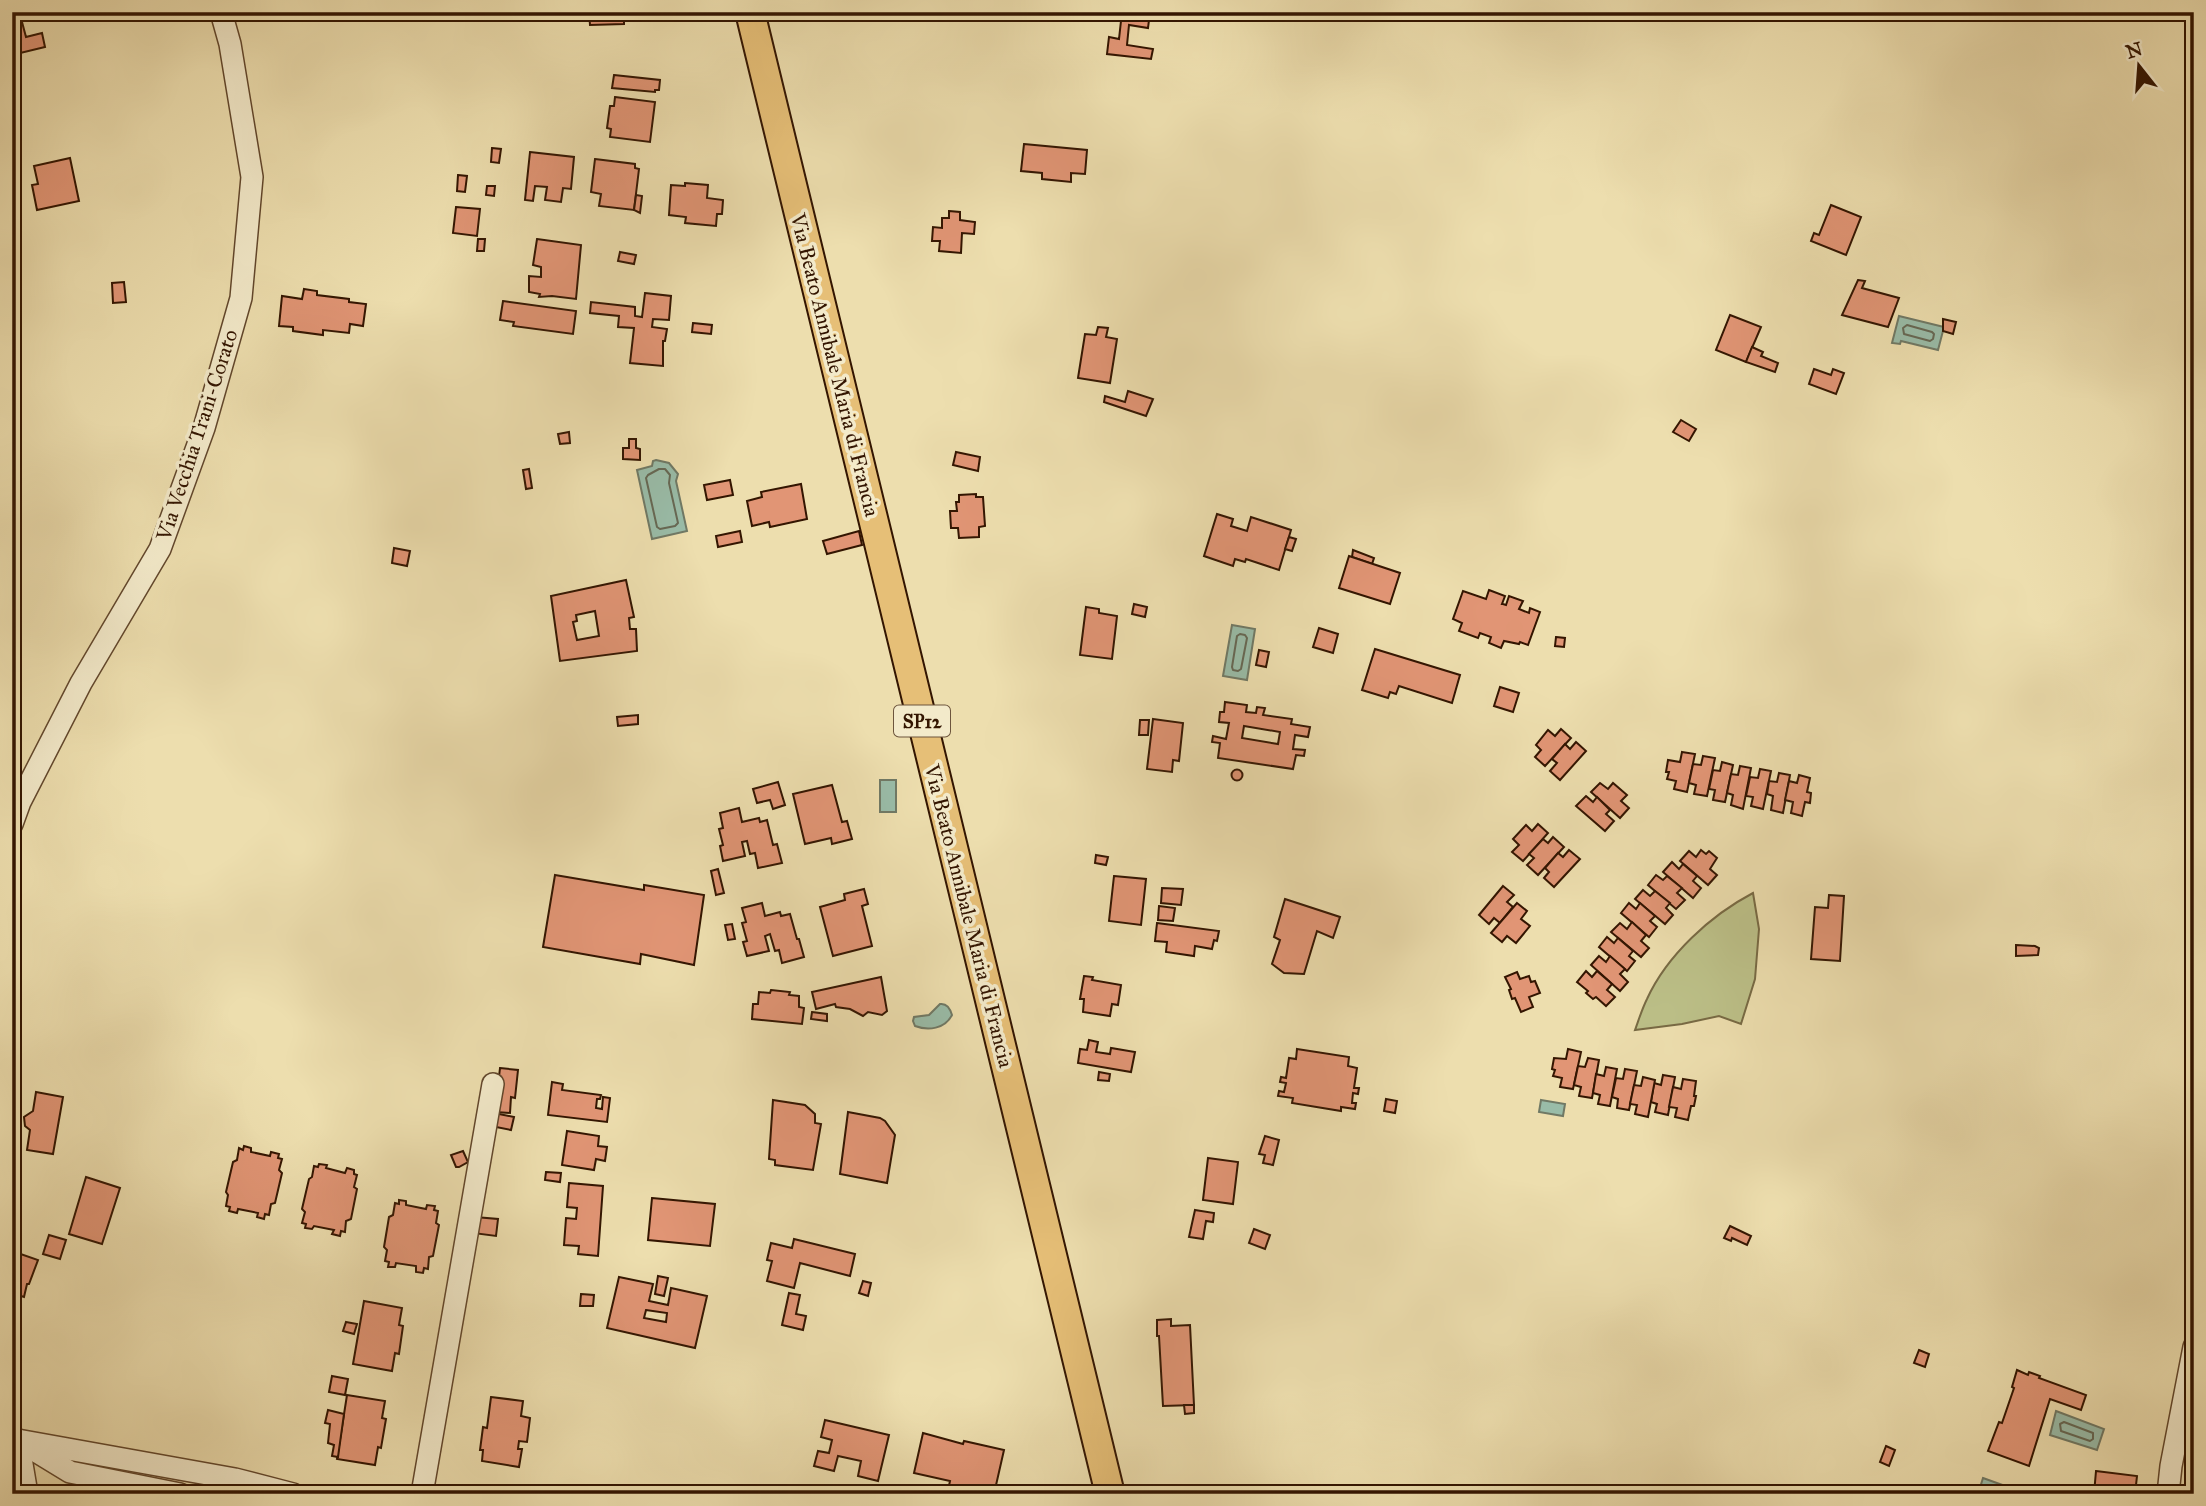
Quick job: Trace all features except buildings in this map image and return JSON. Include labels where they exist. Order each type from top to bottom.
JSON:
[{"type":"main road","name":"Via Beato Annibale Maria di Francia","points":[[750,12],[1110,1494]]},
{"type":"street","name":"Via Vecchia Trani-Corato","points":[[12,824],[20,802],[81,682],[160,549],[204,428],[241,298],[252,177],[230,44],[222,12]]},
{"type":"street","points":[[422,1494],[493,1084]]},
{"type":"street","points":[[2168,1494],[2194,1348]]},
{"type":"street","points":[[15,1440],[27,1494]]},
{"type":"street","points":[[15,1440],[70,1472],[180,1494]]},
{"type":"street","points":[[15,1440],[234,1479],[293,1494]]},
{"type":"green space","points":[[1753,893],[1759,929],[1755,979],[1741,1024],[1719,1016],[1635,1030],[1656,983],[1678,952],[1706,925]]},
{"type":"water","points":[[1899,316],[1944,327],[1938,350],[1901,341],[1900,344],[1892,343]]},
{"type":"water","points":[[656,460],[669,463],[678,474],[676,481],[687,531],[652,539],[637,470],[652,466]]},
{"type":"water","points":[[1232,625],[1255,629],[1247,680],[1223,676]]},
{"type":"water","points":[[880,780],[896,780],[896,812],[880,812]]},
{"type":"water","points":[[940,1004],[948,1006],[952,1015],[949,1020],[941,1026],[931,1028],[915,1026],[914,1017],[929,1015]]},
{"type":"water","points":[[1541,1100],[1565,1104],[1563,1116],[1539,1112]]},
{"type":"water","points":[[2056,1411],[2104,1429],[2097,1450],[2050,1435]]},
{"type":"water","points":[[1983,1478],[2022,1492],[2022,1494],[1978,1494]]}]
